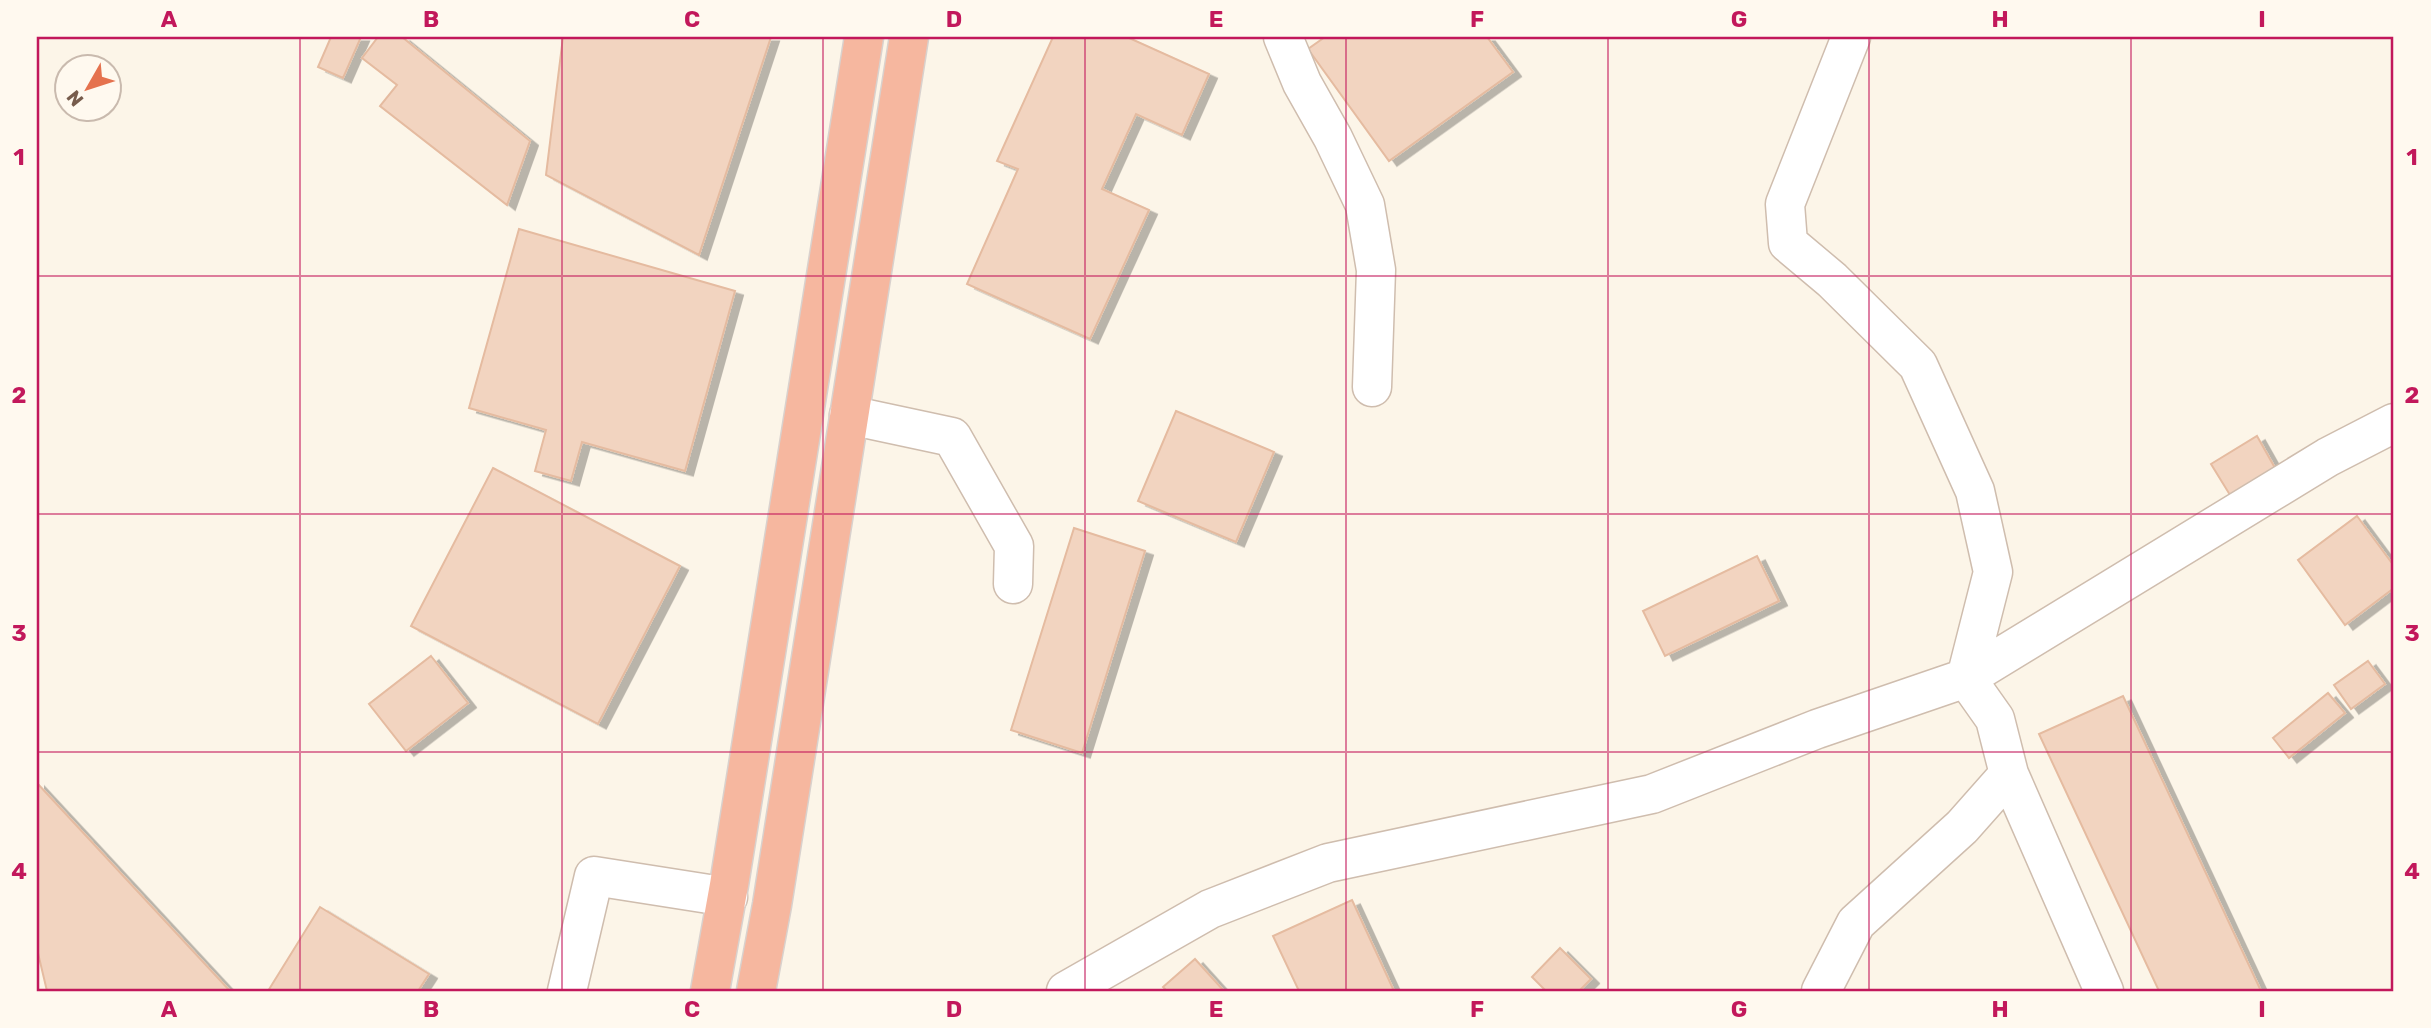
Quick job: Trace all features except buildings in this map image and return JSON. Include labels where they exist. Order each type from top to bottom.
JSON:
[{"type":"highway","points":[[710,991],[864,37]]},
{"type":"highway","points":[[756,991],[772,905],[909,37]]},
{"type":"highway","points":[[822,301],[866,309]]},
{"type":"street","points":[[1283,37],[1302,83],[1333,138],[1365,205],[1376,270],[1372,387]]},
{"type":"street","points":[[1851,37],[1785,204],[1788,243],[1832,280],[1918,365],[1975,491],[1993,572],[1966,678],[1995,719],[2009,774],[2104,991]]},
{"type":"street","points":[[849,415],[952,437],[1014,546],[1013,584]]},
{"type":"street","points":[[1066,991],[1210,909],[1328,863],[1653,794],[1817,729],[1966,678],[2329,457],[2394,423]]},
{"type":"street","points":[[1821,991],[1856,923],[1962,827],[2009,774]]},
{"type":"street","points":[[567,991],[594,876],[727,897]]}]
